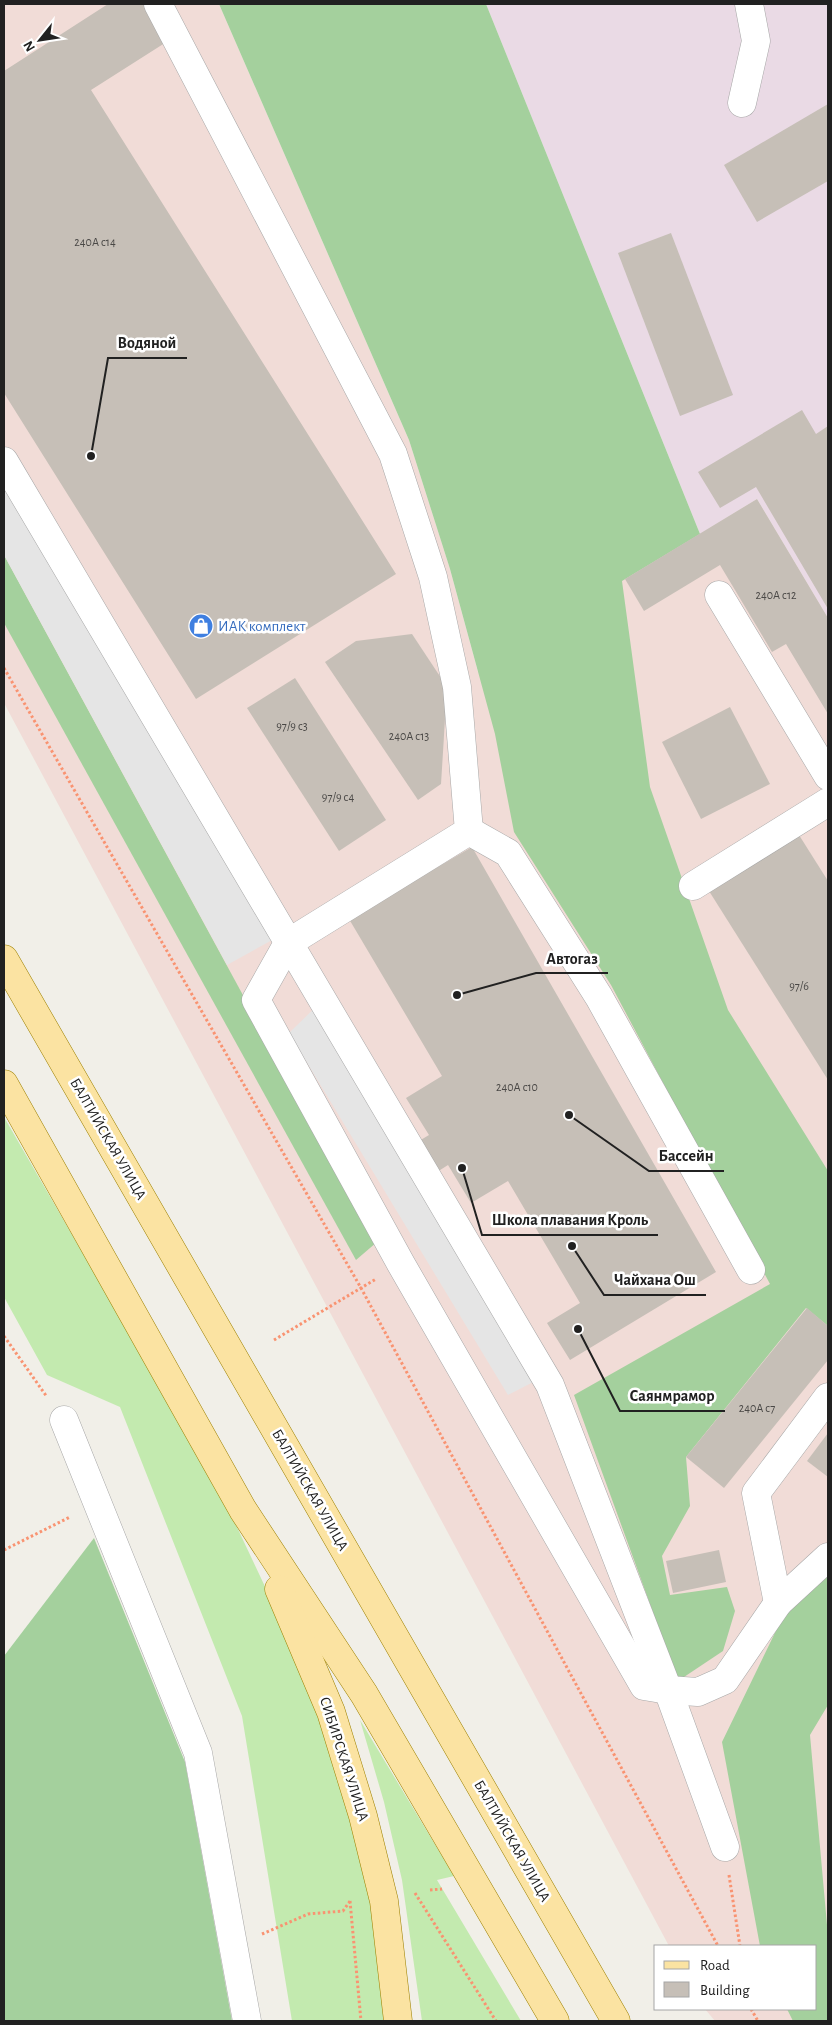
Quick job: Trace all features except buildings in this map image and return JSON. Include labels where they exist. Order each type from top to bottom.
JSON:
[{"type":"main road","name":"БАЛТИЙСКАЯ УЛИЦА","points":[[4,959],[616,2021]]},
{"type":"main road","points":[[4,1084],[243,1510],[364,1694],[555,2021]]},
{"type":"main road","name":"СИБИРСКАЯ УЛИЦА","points":[[243,1510],[290,1612],[331,1712],[363,1816],[384,1901],[398,2021]]},
{"type":"lane","points":[[158,4],[393,454],[433,577],[457,688],[469,831]]},
{"type":"lane","points":[[742,103],[756,41],[749,4]]},
{"type":"lane","points":[[4,461],[550,1385],[668,1690],[725,1847]]},
{"type":"lane","points":[[719,595],[828,776]]},
{"type":"lane","points":[[693,886],[828,802]]},
{"type":"lane","points":[[469,831],[288,943],[256,1000],[401,1264],[644,1686],[698,1692],[725,1680],[778,1603],[828,1557]]},
{"type":"lane","points":[[469,831],[508,852],[599,997],[751,1270]]},
{"type":"lane","points":[[778,1603],[756,1493],[828,1397]]},
{"type":"lane","points":[[64,1420],[198,1753],[247,2021]]},
{"type":"path","points":[[4,668],[361,1288],[717,1945]]},
{"type":"path","points":[[274,1340],[374,1280]]},
{"type":"path","points":[[4,1336],[64,1420]]},
{"type":"path","points":[[4,1550],[97,1503]]},
{"type":"path","points":[[725,1847],[740,1945]]},
{"type":"path","points":[[414,1892],[496,2021]]},
{"type":"path","points":[[232,1940],[260,1935],[308,1914],[342,1911],[350,1901],[361,2021]]},
{"type":"shaded area","points":[[4,4],[219,4],[409,440],[450,569],[478,672],[622,580],[757,499],[828,618],[828,2021],[715,2021],[706,2010],[817,2010],[817,1945],[668,1945],[4,703]]},
{"type":"shaded area","points":[[486,4],[828,4],[828,618],[757,499],[700,534]]},
{"type":"shaded area","points":[[4,461],[283,934],[227,965],[4,555]]},
{"type":"shaded area","points":[[323,1000],[545,1376],[508,1395],[289,1033]]},
{"type":"green space","points":[[219,4],[486,4],[700,534],[622,581],[650,787],[728,1010],[828,1171],[828,1326],[806,1308],[686,1457],[690,1506],[662,1556],[670,1595],[727,1587],[735,1611],[723,1651],[678,1681],[574,1395],[770,1284],[611,985],[514,832],[495,734],[450,569],[409,440]]},
{"type":"green space","points":[[4,555],[377,1242],[356,1260],[4,623]]},
{"type":"green space","points":[[4,1117],[219,1489],[318,1699],[374,1888],[391,2021],[292,2021],[242,1716],[120,1407],[47,1375],[4,1297]]},
{"type":"green space","points":[[94,1538],[185,1762],[232,2021],[4,2021],[4,1656]]},
{"type":"green space","points":[[828,1571],[828,1705],[810,1735],[828,1936],[828,2021],[793,2021],[788,2010],[817,2010],[817,1945],[760,1945],[722,1742],[789,1604]]},
{"type":"green space","points":[[360,1720],[454,1876],[437,1880],[521,2021],[422,2021],[402,1880],[384,1802]]},
{"type":"place","name":"Водяной","points":[[91,456]]},
{"type":"place","name":"ИАК комплект","points":[[201,626]]},
{"type":"place","name":"Автогаз","points":[[457,995]]},
{"type":"place","name":"Бассейн","points":[[569,1115]]},
{"type":"place","name":"Школа плавания Кроль","points":[[462,1168]]},
{"type":"place","name":"Чайхана Ош","points":[[572,1246]]},
{"type":"place","name":"Саянмрамор","points":[[578,1329]]}]
